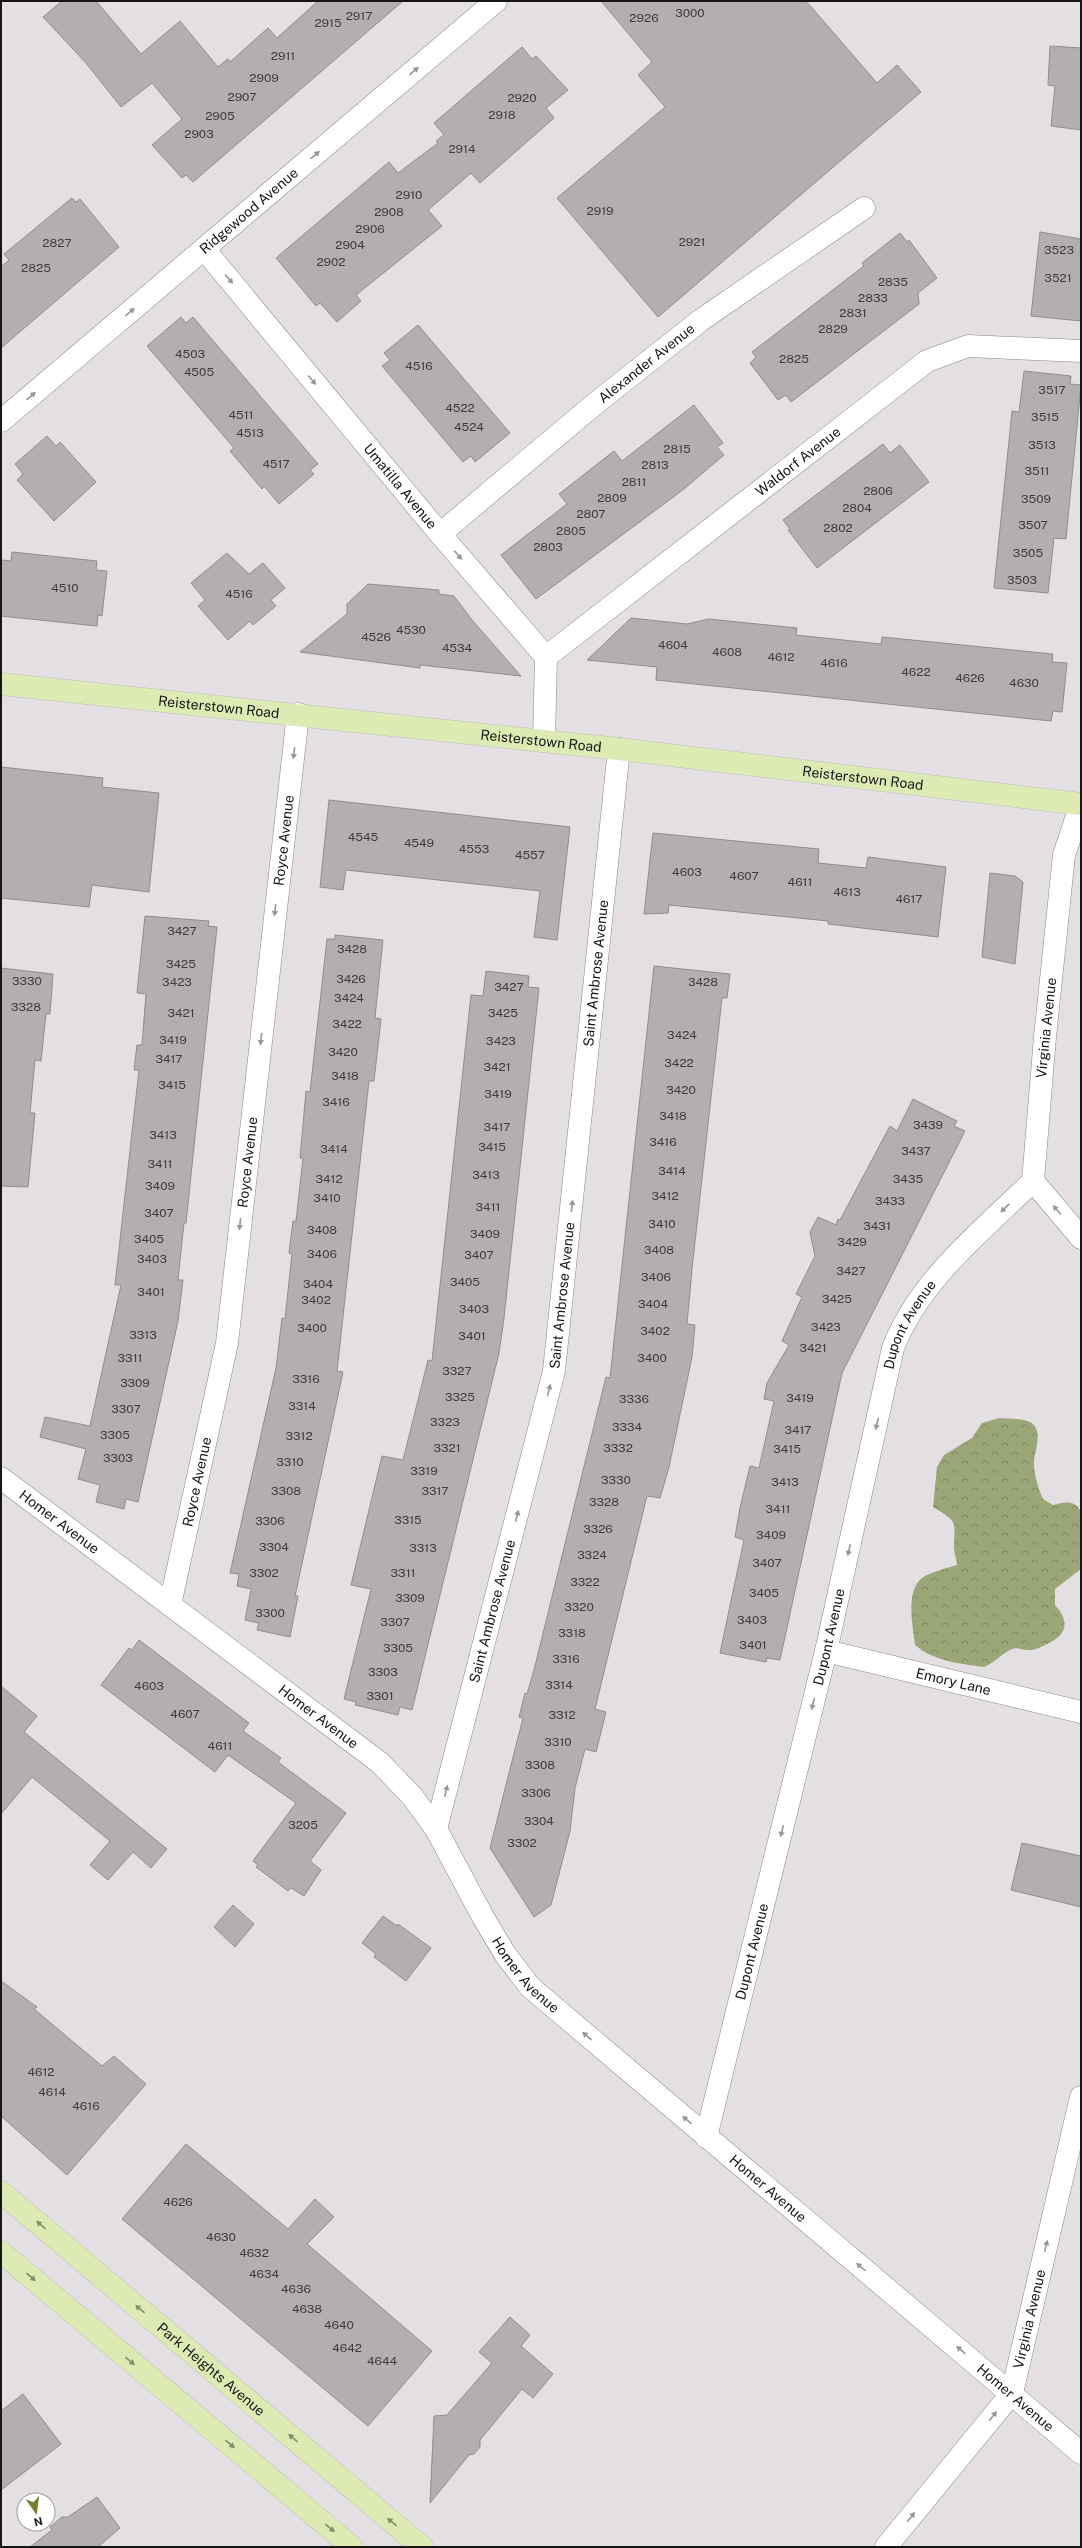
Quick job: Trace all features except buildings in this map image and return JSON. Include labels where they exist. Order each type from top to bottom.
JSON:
[{"type":"main road","name":"Reisterstown Road","points":[[1,684],[619,748],[1081,804]]},
{"type":"main road","name":"Park Heights Avenue","points":[[1,2192],[422,2547]]},
{"type":"main road","points":[[1,2252],[352,2547]]},
{"type":"street","name":"Ridgewood Avenue","points":[[1,421],[496,1]]},
{"type":"street","name":"Alexander Avenue","points":[[440,534],[596,403],[701,320],[864,208]]},
{"type":"street","name":"Umatilla Avenue","points":[[204,249],[440,534],[546,657]]},
{"type":"street","name":"Waldorf Avenue","points":[[546,657],[927,361],[968,346],[1081,352]]},
{"type":"street","points":[[544,740],[546,657]]},
{"type":"street","name":"Royce Avenue","points":[[170,1605],[227,1343],[298,714]]},
{"type":"street","name":"Saint Ambrose Avenue","points":[[436,1829],[554,1370],[619,748]]},
{"type":"street","name":"Virginia Avenue","points":[[1033,1181],[1045,1037],[1064,855],[1081,804]]},
{"type":"street","points":[[1033,1181],[1081,1238]]},
{"type":"street","name":"Dupont Avenue","points":[[706,2137],[826,1651],[893,1348],[903,1322],[924,1292],[948,1263],[1033,1181]]},
{"type":"street","name":"Homer Avenue","points":[[1,1478],[379,1762],[412,1796],[436,1829],[482,1918],[505,1954],[530,1987],[1081,2452]]},
{"type":"street","name":"Emory Lane","points":[[826,1651],[1081,1712]]},
{"type":"street","name":"Virginia Avenue","points":[[886,2547],[1012,2393],[1081,2097]]},
{"type":"green space","points":[[999,1418],[1017,1419],[1030,1422],[1036,1428],[1038,1438],[1034,1458],[1034,1467],[1039,1490],[1043,1499],[1053,1505],[1065,1502],[1072,1503],[1079,1508],[1081,1512],[1081,1569],[1055,1589],[1055,1605],[1061,1612],[1065,1624],[1064,1630],[1061,1634],[1056,1639],[1034,1650],[1017,1648],[1012,1649],[984,1667],[948,1661],[930,1655],[915,1645],[911,1608],[914,1589],[918,1581],[929,1574],[957,1565],[954,1551],[954,1524],[952,1520],[933,1507],[937,1467],[944,1455],[972,1438],[982,1423]]}]
